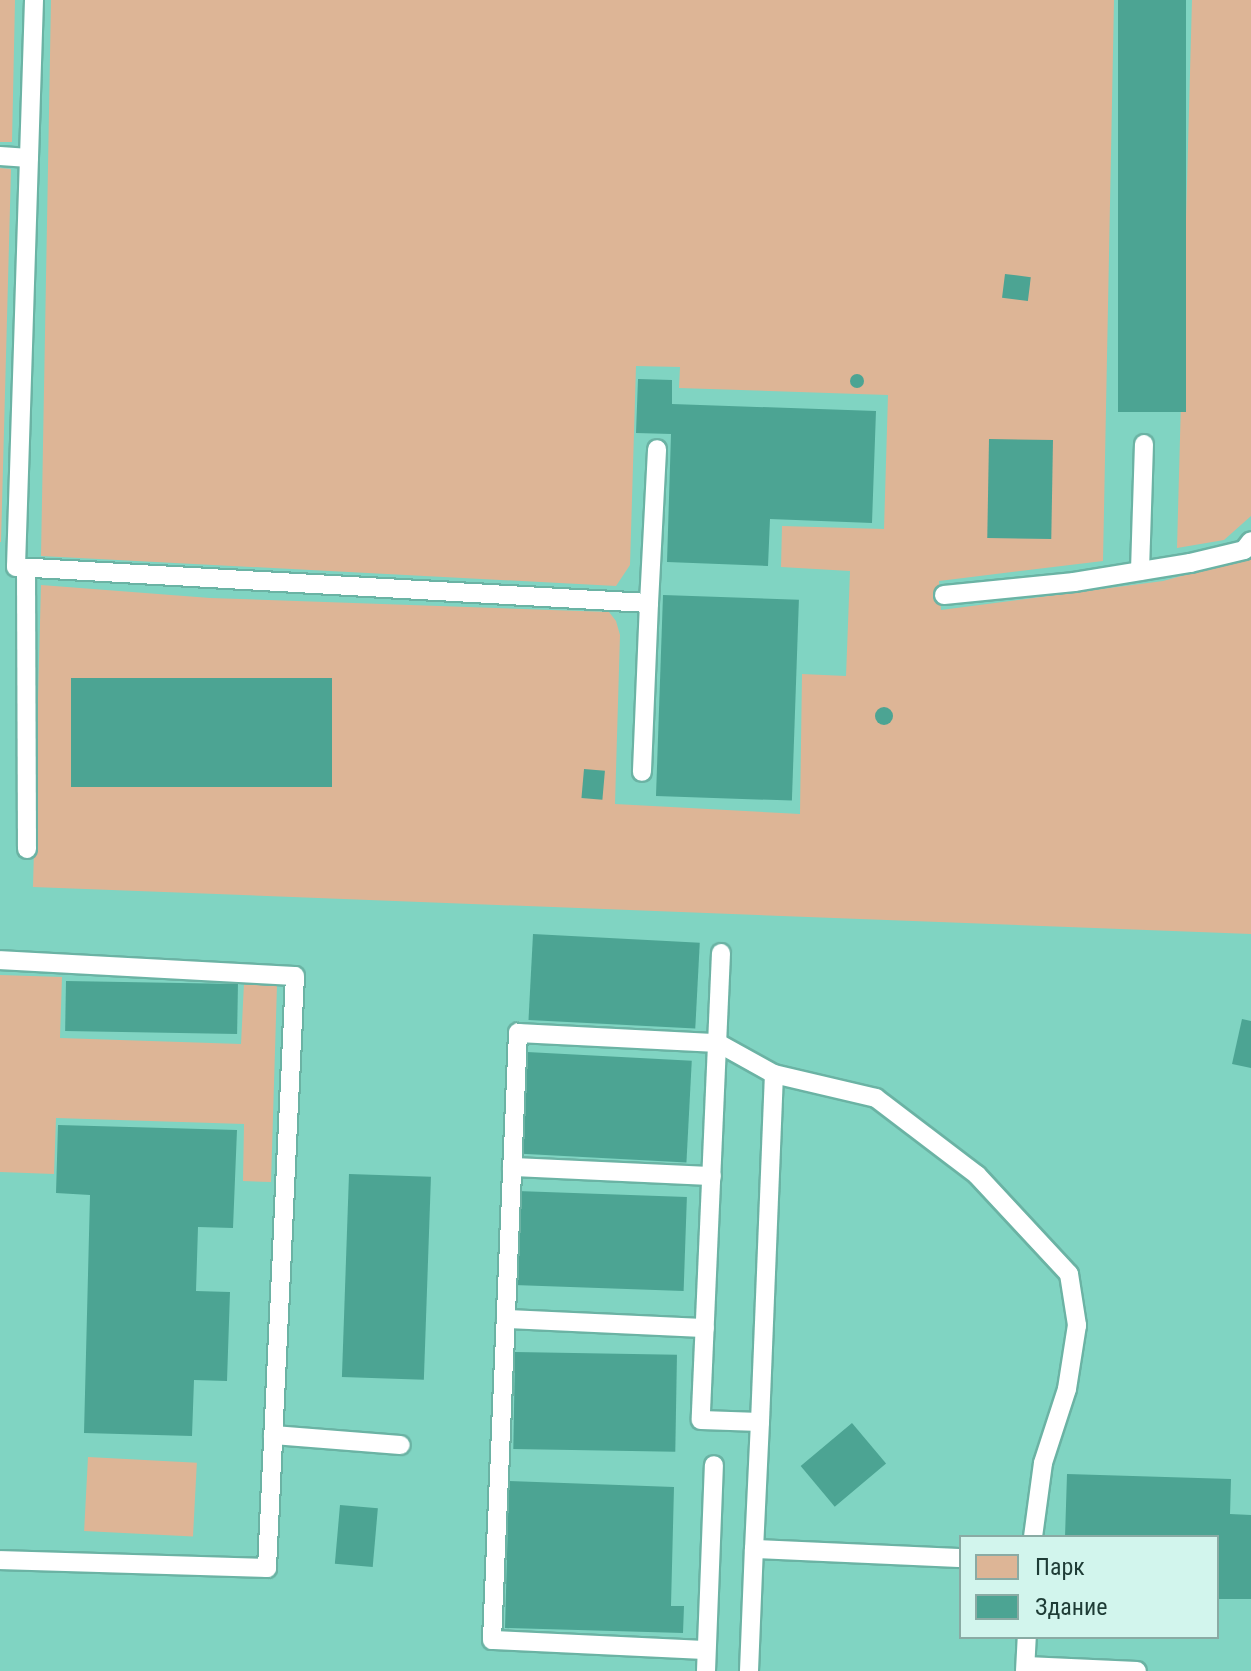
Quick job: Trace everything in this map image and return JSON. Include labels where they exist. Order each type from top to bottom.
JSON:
[{"type":"lane","points":[[27,849],[14,567],[34,0]]},
{"type":"lane","points":[[0,156],[29,158]]},
{"type":"lane","points":[[1140,571],[1144,444]]},
{"type":"lane","points":[[642,772],[657,449]]},
{"type":"lane","points":[[944,595],[1140,571],[1244,550],[1251,541]]},
{"type":"lane","points":[[14,567],[649,603]]},
{"type":"lane","points":[[721,953],[701,1420],[760,1422]]},
{"type":"lane","points":[[0,960],[295,976],[267,1568],[0,1560]]},
{"type":"lane","points":[[706,1650],[492,1640],[518,1033],[718,1043],[774,1074],[876,1098],[977,1175],[1069,1274],[1077,1325],[1067,1389],[1043,1463],[1033,1535]]},
{"type":"lane","points":[[749,1671],[774,1074]]},
{"type":"lane","points":[[512,1167],[712,1176]]},
{"type":"lane","points":[[506,1319],[705,1328]]},
{"type":"lane","points":[[273,1435],[401,1445]]},
{"type":"lane","points":[[706,1671],[714,1465]]},
{"type":"lane","points":[[754,1549],[959,1558]]},
{"type":"lane","points":[[1027,1639],[1026,1669],[1137,1671]]},
{"type":"shaded area","points":[[0,0],[1251,0],[1251,1671],[0,1671]]},
{"type":"green space","points":[[0,0],[15,0],[12,142],[0,142]]},
{"type":"green space","points":[[51,0],[1114,0],[1103,561],[939,581],[941,610],[1163,581],[1251,557],[1251,934],[33,887],[41,585],[210,598],[609,612],[616,621],[620,635],[615,804],[800,814],[802,674],[846,676],[850,571],[781,567],[782,526],[884,529],[888,395],[679,388],[680,367],[636,366],[630,565],[616,586],[41,556]]},
{"type":"green space","points":[[1192,0],[1251,0],[1251,516],[1224,540],[1177,548]]},
{"type":"green space","points":[[0,168],[11,169],[1,542],[0,542]]},
{"type":"green space","points":[[0,975],[62,977],[60,1038],[241,1044],[244,983],[277,985],[271,1182],[243,1181],[244,1124],[56,1118],[54,1174],[0,1172]]},
{"type":"green space","points":[[88,1457],[197,1463],[193,1537],[84,1531]]},
{"type":"building","points":[[1118,0],[1186,0],[1186,412],[1118,412]]},
{"type":"building","points":[[1005,274],[1031,277],[1028,301],[1002,298]]},
{"type":"building","points":[[857,374],[864,381],[857,388],[850,381]]},
{"type":"building","points":[[638,379],[672,380],[672,404],[876,411],[872,523],[770,519],[768,566],[667,562],[671,434],[636,433]]},
{"type":"building","points":[[989,439],[1053,440],[1051,539],[987,538]]},
{"type":"building","points":[[663,595],[799,600],[792,801],[656,796]]},
{"type":"building","points":[[71,678],[332,678],[332,787],[71,787]]},
{"type":"building","points":[[884,707],[893,716],[884,725],[875,716]]},
{"type":"building","points":[[584,769],[605,771],[602,800],[581,798]]},
{"type":"building","points":[[533,934],[700,943],[695,1029],[528,1020]]},
{"type":"building","points":[[66,981],[238,984],[237,1034],[65,1031]]},
{"type":"building","points":[[1242,1019],[1251,1021],[1251,1068],[1232,1064]]},
{"type":"building","points":[[527,1052],[692,1061],[686,1162],[522,1154]]},
{"type":"building","points":[[58,1125],[237,1130],[233,1228],[198,1227],[196,1291],[230,1292],[227,1381],[194,1380],[192,1436],[84,1433],[90,1195],[56,1193]]},
{"type":"building","points":[[349,1174],[431,1177],[424,1380],[342,1377]]},
{"type":"building","points":[[517,1191],[687,1197],[684,1291],[514,1285]]},
{"type":"building","points":[[515,1352],[677,1355],[675,1452],[513,1449]]},
{"type":"building","points":[[852,1423],[886,1464],[835,1507],[801,1466]]},
{"type":"building","points":[[1067,1474],[1231,1479],[1230,1514],[1251,1515],[1251,1599],[1219,1599],[1219,1535],[1065,1535]]},
{"type":"building","points":[[509,1481],[674,1487],[671,1606],[684,1606],[683,1633],[505,1628]]},
{"type":"building","points":[[340,1505],[378,1508],[373,1567],[335,1564]]}]
